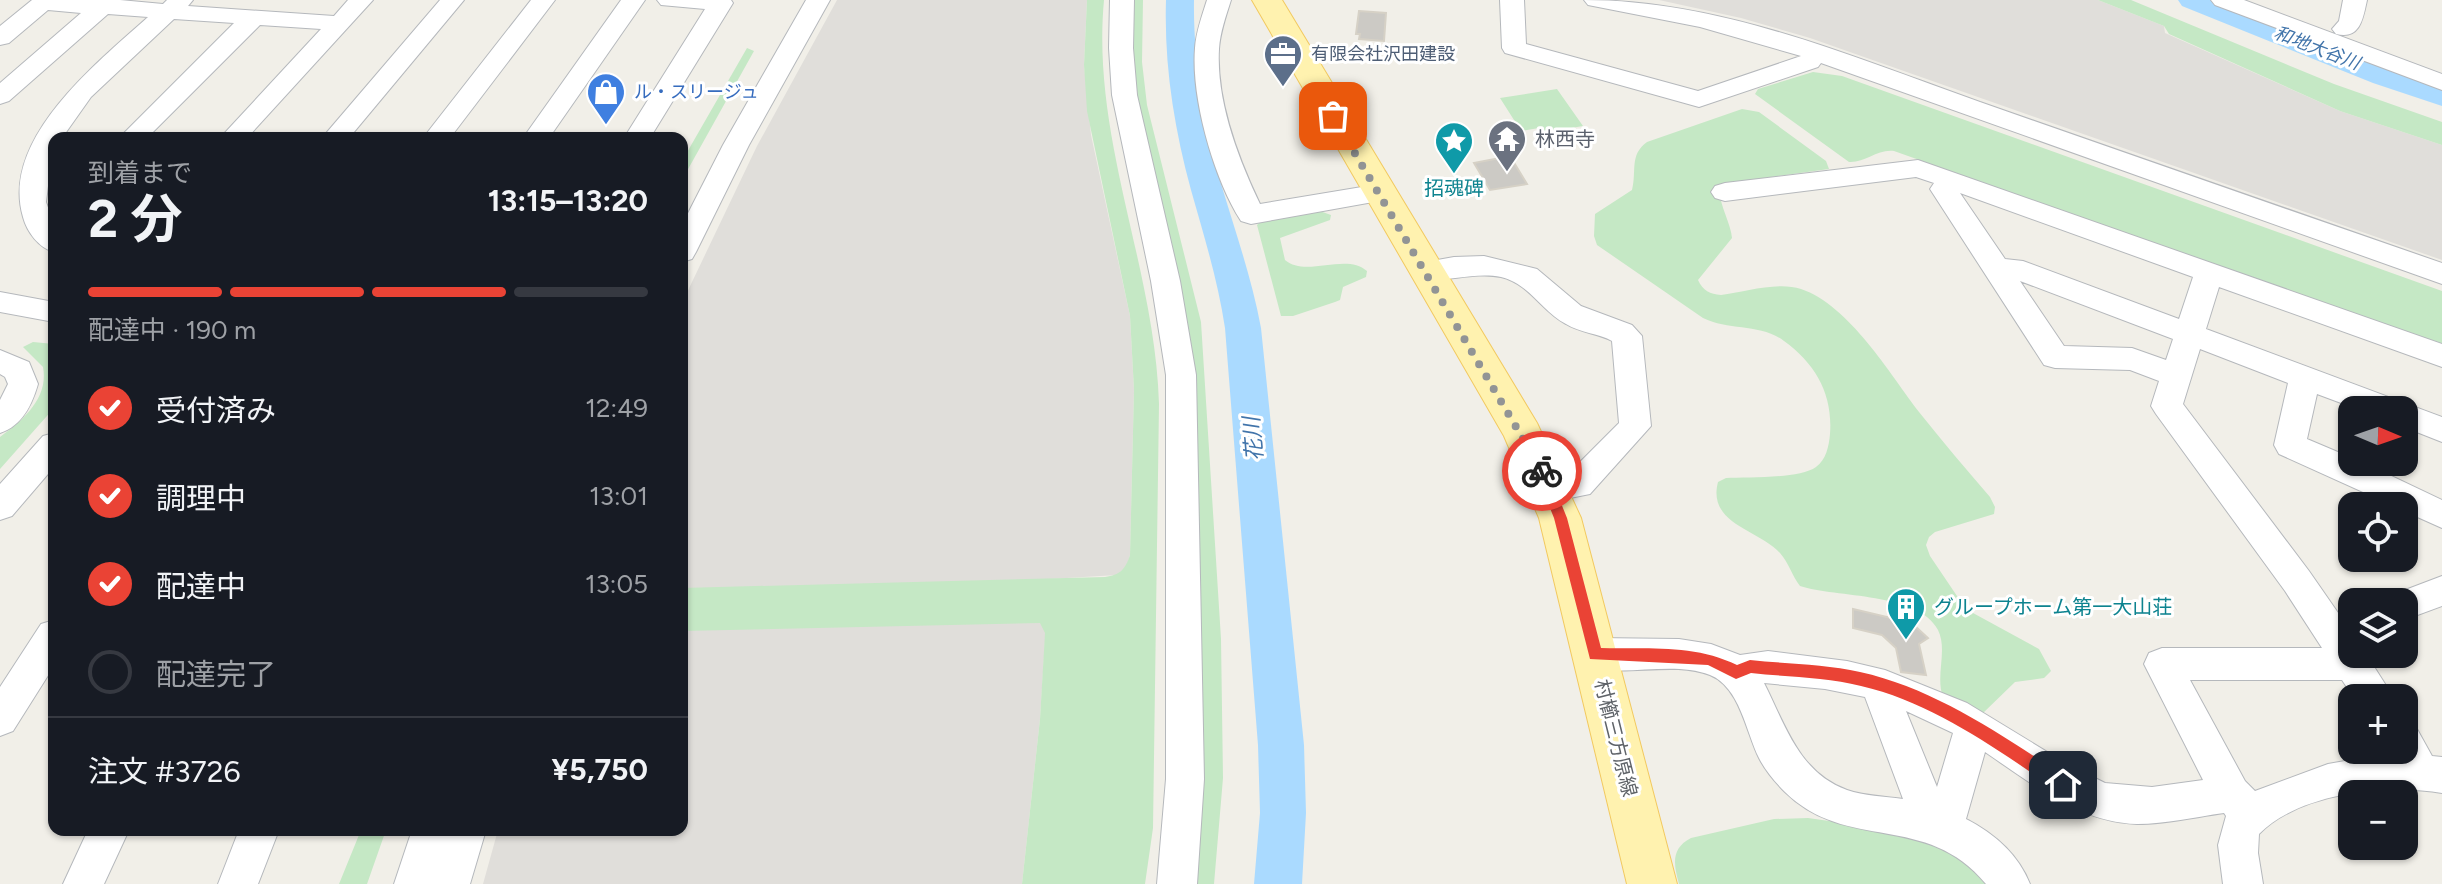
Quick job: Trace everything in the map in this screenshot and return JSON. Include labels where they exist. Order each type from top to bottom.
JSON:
[{"type":"main road","name":"村櫛三方原線","points":[[1267,0],[1523,434],[1550,489],[1569,548],[1652,884]]},
{"type":"street","points":[[239,132],[361,0]]},
{"type":"street","points":[[340,132],[452,0]]},
{"type":"street","points":[[441,132],[543,0]]},
{"type":"street","points":[[540,132],[633,0]]},
{"type":"street","points":[[641,132],[721,3],[669,0]]},
{"type":"street","points":[[688,193],[793,0]]},
{"type":"street","points":[[688,240],[736,145],[818,0]]},
{"type":"street","points":[[1122,0],[1119,52],[1124,107],[1175,321],[1181,375],[1185,779],[1177,884]]},
{"type":"street","points":[[1219,0],[1209,36],[1207,69],[1235,184],[1251,215],[1380,193]]},
{"type":"street","points":[[1512,0],[1514,48],[1699,99],[1809,62],[1816,53]]},
{"type":"street","points":[[1596,0],[1703,20],[1816,53],[2442,274]]},
{"type":"street","points":[[2223,0],[2442,83]]},
{"type":"street","points":[[2270,0],[2442,65]]},
{"type":"street","points":[[2344,29],[2350,23],[2355,0]]},
{"type":"street","points":[[0,38],[44,2],[174,6],[253,18],[339,23]]},
{"type":"street","points":[[0,96],[106,4]]},
{"type":"street","points":[[47,229],[18,206],[16,180],[26,153],[47,124],[174,6]]},
{"type":"street","points":[[138,132],[253,18]]},
{"type":"street","points":[[1725,192],[1918,168],[2442,356]]},
{"type":"street","points":[[1949,179],[1944,189],[2055,357],[2132,359],[2177,376]]},
{"type":"street","points":[[1425,271],[1443,267],[1486,266],[1512,270],[1535,281],[1578,318],[1619,330],[1627,336],[1635,426],[1578,485],[1550,489]]},
{"type":"street","points":[[1997,269],[2013,268],[2356,396]]},
{"type":"street","points":[[2209,271],[2167,406],[2336,614]]},
{"type":"street","points":[[0,302],[48,311]]},
{"type":"street","points":[[0,361],[18,370],[23,384],[17,402],[0,421]]},
{"type":"street","points":[[2305,377],[2290,445],[2387,487],[2442,515]]},
{"type":"street","points":[[2418,420],[2442,430]]},
{"type":"street","points":[[0,507],[48,452]]},
{"type":"street","points":[[2418,600],[2442,591]]},
{"type":"street","points":[[0,719],[10,688],[48,642]]},
{"type":"street","points":[[1595,654],[1711,659],[1736,673],[1746,683],[1781,760],[1811,790],[1850,811],[1936,825],[1988,856],[2010,884]]},
{"type":"street","points":[[2243,884],[2238,841],[2242,825],[2241,803],[2162,664],[2338,664]]},
{"type":"street","points":[[1736,673],[1750,666],[1817,672],[1885,686],[1974,726],[2063,785],[2109,802],[2266,804],[2356,774],[2422,763]]},
{"type":"street","points":[[1885,686],[1883,699],[1925,806],[1936,825]]},
{"type":"street","points":[[1936,825],[1974,726]]},
{"type":"street","points":[[83,884],[106,836]]},
{"type":"street","points":[[238,884],[257,836]]},
{"type":"street","points":[[414,884],[430,836]]},
{"type":"street","points":[[450,884],[464,836]]},
{"type":"shaded area","points":[[837,0],[1087,0],[1084,65],[1091,135],[1130,316],[1134,390],[1130,555],[1126,568],[1117,575],[1049,579],[1040,719],[1022,884],[483,884],[496,836],[688,836],[688,290],[757,146]]},
{"type":"shaded area","points":[[1659,0],[2098,0],[2164,26],[2165,33],[2340,111],[2442,145],[2442,260],[1810,38],[1741,18]]},
{"type":"green space","points":[[1087,0],[1104,0],[1102,52],[1107,102],[1147,303],[1159,404],[1153,828],[1145,884],[1022,884],[1040,719],[1045,633],[1040,623],[688,631],[688,588],[1105,577],[1115,575],[1124,568],[1130,555],[1134,390],[1130,316],[1087,111],[1084,65]]},
{"type":"green space","points":[[1132,0],[1143,0],[1142,62],[1147,105],[1201,322],[1221,639],[1223,778],[1214,884],[1195,884],[1203,779],[1195,374],[1185,312],[1138,112],[1131,32]]},
{"type":"green space","points":[[2098,0],[2131,0],[2334,84],[2442,122],[2442,145],[2340,111],[2169,34],[2164,26]]},
{"type":"green space","points":[[747,48],[754,51],[688,169],[688,151]]},
{"type":"green space","points":[[1813,72],[1842,76],[2442,291],[2442,346],[1894,151],[1849,162],[1755,94],[1758,89]]},
{"type":"green space","points":[[1557,89],[1583,126],[1542,133],[1539,128],[1521,131],[1500,98]]},
{"type":"green space","points":[[1742,109],[1759,112],[1826,161],[1829,169],[1721,184],[1720,196],[1732,238],[1698,280],[1713,294],[1792,287],[1819,297],[1867,342],[1919,412],[1990,497],[1995,507],[1994,514],[1935,532],[1926,545],[1957,596],[1973,613],[2039,649],[2051,671],[2044,678],[2015,682],[1981,715],[1943,697],[1940,680],[1941,638],[1928,618],[1913,609],[1875,598],[1800,586],[1780,553],[1727,517],[1720,507],[1718,482],[1726,478],[1798,474],[1816,467],[1825,457],[1830,434],[1829,406],[1820,382],[1805,360],[1775,335],[1703,318],[1597,245],[1594,236],[1595,214],[1632,190],[1636,158],[1641,147],[1647,142]]},
{"type":"green space","points":[[1317,210],[1331,215],[1330,220],[1280,238],[1285,260],[1304,267],[1358,266],[1367,271],[1366,277],[1343,287],[1340,300],[1293,316],[1281,316],[1257,225],[1262,220]]},
{"type":"green space","points":[[33,342],[48,343],[48,415],[0,469],[0,437],[25,416],[42,389],[43,367],[23,347]]},
{"type":"green space","points":[[1808,818],[1928,835],[1995,884],[1679,884],[1675,858],[1684,842],[1691,838],[1774,819]]},
{"type":"green space","points":[[359,836],[384,836],[367,884],[339,884]]},
{"type":"building","points":[[1359,11],[1386,13],[1384,41],[1359,39],[1360,34],[1356,34]]},
{"type":"building","name":"林西寺","points":[[1510,156],[1527,184],[1490,190],[1474,163]]},
{"type":"building","name":"グループホーム第一大山荘","points":[[1853,609],[1891,618],[1900,612],[1928,638],[1919,644],[1926,675],[1901,672],[1896,648],[1882,635],[1853,628]]},
{"type":"waterway","name":"花川","points":[[1180,0],[1182,63],[1191,125],[1235,287],[1243,328],[1281,745],[1283,813],[1278,884]]},
{"type":"waterway","name":"和地大谷川","points":[[2192,0],[2383,77],[2442,97]]},
{"type":"way so far","points":[[1333,116],[1542,471]]},
{"type":"place","name":"有限会社沢田建設","points":[[1283,88]]},
{"type":"place","name":"ル・スリージュ","points":[[606,126]]},
{"type":"place","name":"林西寺","points":[[1507,173]]},
{"type":"place","name":"招魂碑","points":[[1454,175]]},
{"type":"place","name":"グループホーム第一大山荘","points":[[1906,641]]},
{"type":"route","points":[[1542,471],[1569,548],[1595,654],[1697,657],[1724,664],[1736,673],[1750,666],[1839,674],[1860,679],[1903,692],[1974,726],[2063,785]]}]
